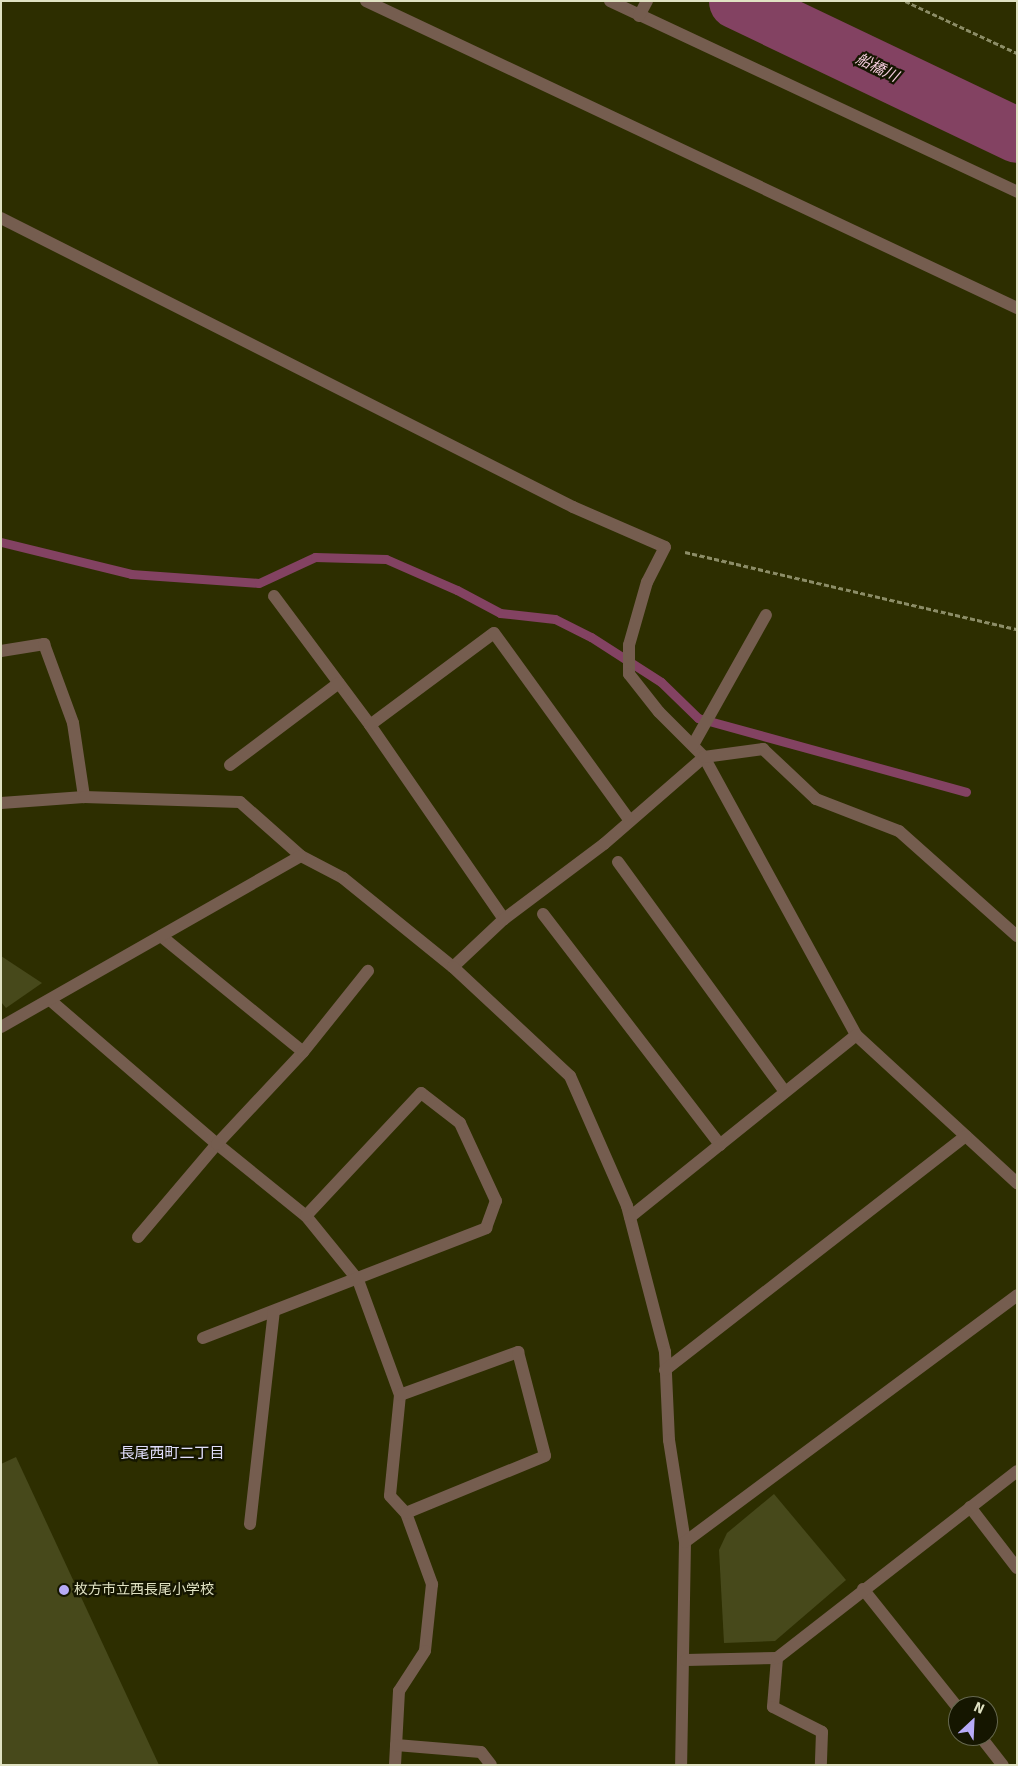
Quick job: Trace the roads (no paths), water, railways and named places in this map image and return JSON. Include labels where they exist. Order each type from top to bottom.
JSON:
[{"type":"street","points":[[366,1],[1017,308]]},
{"type":"street","points":[[610,1],[644,7],[1017,192]]},
{"type":"street","points":[[1,218],[564,503],[665,547],[647,582],[629,645],[629,674],[659,712],[704,757],[856,1035],[1017,1183]]},
{"type":"street","points":[[274,596],[370,725],[504,919]]},
{"type":"street","points":[[692,745],[766,615]]},
{"type":"street","points":[[370,725],[494,633],[630,821]]},
{"type":"street","points":[[1,651],[44,644],[73,723],[84,796]]},
{"type":"street","points":[[230,765],[339,683]]},
{"type":"street","points":[[453,967],[504,919],[630,821],[704,757],[763,749],[816,799],[899,831],[1017,936]]},
{"type":"street","points":[[1,803],[84,796],[240,802],[301,856],[343,878],[453,967],[570,1076],[630,1217],[665,1352],[669,1440],[685,1542],[686,1660],[682,1765]]},
{"type":"street","points":[[1,1027],[301,856]]},
{"type":"street","points":[[618,862],[785,1092]]},
{"type":"street","points":[[543,914],[720,1145]]},
{"type":"street","points":[[161,936],[303,1052]]},
{"type":"street","points":[[138,1237],[216,1144],[303,1052],[368,971]]},
{"type":"street","points":[[50,1000],[216,1144],[306,1216],[358,1280],[400,1395],[390,1496],[406,1513],[432,1584],[425,1652],[399,1691],[395,1765]]},
{"type":"street","points":[[630,1217],[856,1035]]},
{"type":"street","points":[[203,1338],[358,1280],[486,1228],[496,1201],[460,1123],[421,1093],[306,1216]]},
{"type":"street","points":[[665,1370],[966,1136]]},
{"type":"street","points":[[685,1542],[1017,1295]]},
{"type":"street","points":[[250,1524],[274,1311]]},
{"type":"street","points":[[400,1395],[518,1352],[544,1456],[406,1513]]},
{"type":"street","points":[[686,1660],[776,1658],[1017,1471]]},
{"type":"street","points":[[970,1507],[1017,1568]]},
{"type":"street","points":[[863,1589],[948,1696]]},
{"type":"street","points":[[776,1658],[773,1707],[822,1732],[821,1765]]},
{"type":"street","points":[[396,1745],[481,1752],[491,1765]]},
{"type":"street","points":[[988,1746],[1003,1765]]},
{"type":"waterway","name":"船橋川","points":[[736,1],[1017,135]]},
{"type":"waterway","points":[[1,542],[131,574],[259,583],[315,557],[386,559],[457,590],[500,613],[555,619],[591,637],[661,682],[698,718],[966,792]]},
{"type":"place","name":"枚方市立西長尾小学校","points":[[64,1590]]},
{"type":"district","name":"長尾西町二丁目","points":[[172,1454]]}]
